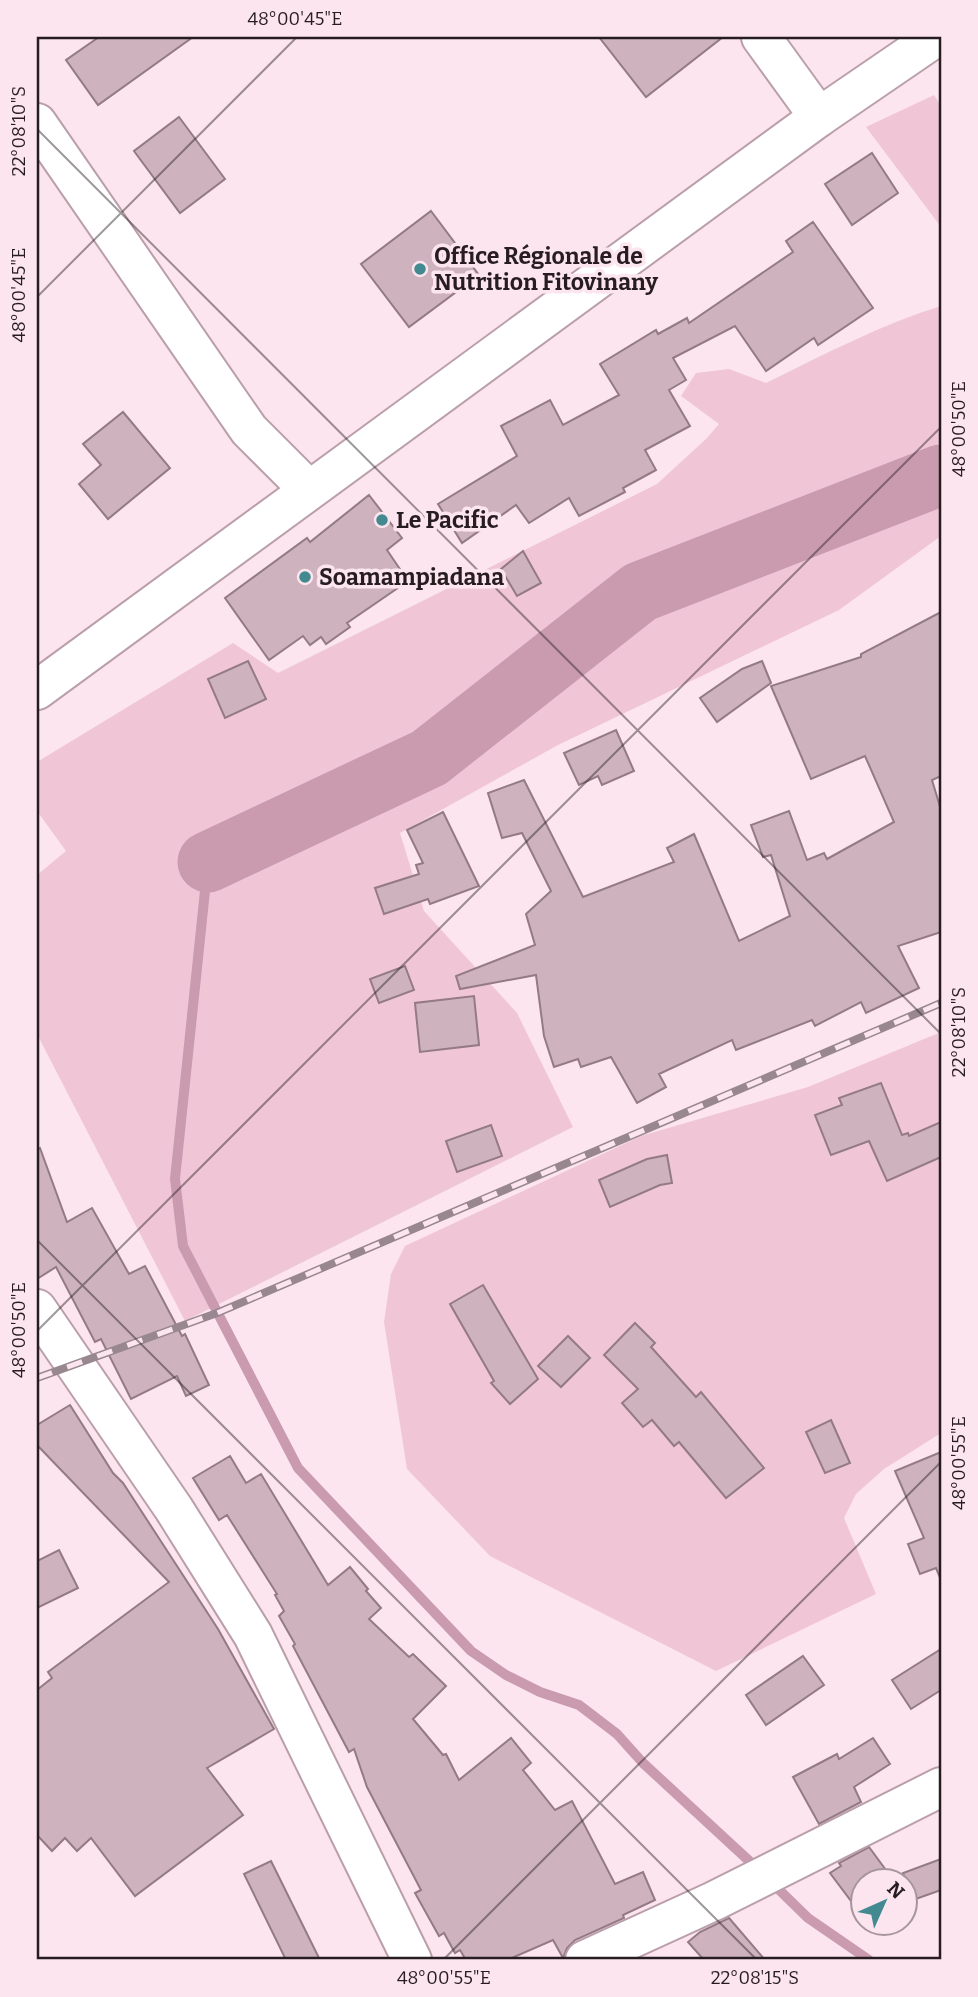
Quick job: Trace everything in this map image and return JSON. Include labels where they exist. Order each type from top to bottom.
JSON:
[{"type":"street","points":[[761,37],[819,117]]},
{"type":"street","points":[[37,690],[819,117],[936,37]]},
{"type":"street","points":[[37,123],[249,430],[309,490]]},
{"type":"street","points":[[37,1309],[174,1509],[253,1635],[412,1960]]},
{"type":"street","points":[[585,1960],[714,1901],[941,1787]]},
{"type":"shaded area","points":[[934,95],[941,106],[941,227],[866,127]]},
{"type":"shaded area","points":[[941,306],[941,536],[839,610],[558,745],[400,833],[424,911],[517,1013],[573,1127],[185,1321],[37,1034],[37,875],[66,851],[37,811],[37,762],[233,643],[278,673],[657,484],[719,424],[681,396],[696,373],[729,369],[766,383],[874,331]]},
{"type":"shaded area","points":[[941,1032],[941,1433],[884,1469],[856,1494],[844,1518],[876,1594],[716,1671],[490,1556],[407,1469],[384,1322],[391,1274],[405,1246],[641,1136],[808,1087]]},
{"type":"building","points":[[99,37],[193,37],[98,105],[66,60]]},
{"type":"building","points":[[599,37],[723,37],[646,97]]},
{"type":"building","points":[[179,117],[225,179],[180,213],[134,151]]},
{"type":"building","points":[[872,153],[898,193],[852,225],[825,184]]},
{"type":"building","name":"Office Régionale de Nutrition Fitovinany","points":[[431,211],[479,275],[409,327],[361,264]]},
{"type":"building","points":[[813,222],[873,308],[818,345],[814,338],[766,371],[735,326],[673,358],[686,380],[669,390],[690,426],[645,450],[656,470],[623,488],[625,492],[579,516],[569,498],[529,523],[516,505],[462,543],[438,504],[517,456],[501,426],[550,400],[563,425],[619,395],[600,364],[656,330],[658,334],[687,318],[689,323],[793,252],[786,241]]},
{"type":"building","points":[[123,412],[170,468],[108,519],[79,484],[101,465],[83,444]]},
{"type":"building","points":[[369,495],[402,538],[387,550],[408,581],[347,623],[350,627],[326,644],[321,637],[310,645],[303,636],[269,660],[225,598],[307,538],[310,542]]},
{"type":"building","points":[[523,551],[541,583],[517,596],[501,569]]},
{"type":"building","points":[[941,612],[941,776],[932,780],[941,810],[941,932],[898,946],[919,988],[866,1013],[861,1002],[815,1026],[812,1020],[736,1050],[732,1040],[659,1074],[666,1087],[637,1103],[611,1057],[581,1067],[578,1059],[554,1067],[544,1036],[536,975],[460,989],[456,976],[535,945],[526,914],[551,891],[522,833],[502,838],[488,793],[524,780],[583,897],[674,862],[667,848],[694,834],[739,941],[790,916],[771,855],[763,857],[751,825],[789,811],[807,860],[824,853],[827,859],[894,822],[865,756],[811,779],[771,686],[861,657],[861,654]]},
{"type":"building","points":[[248,661],[266,699],[225,718],[208,679]]},
{"type":"building","points":[[762,661],[771,683],[717,722],[700,698],[742,669]]},
{"type":"building","points":[[616,730],[634,771],[602,785],[598,776],[579,785],[564,753]]},
{"type":"building","points":[[443,812],[479,886],[430,904],[428,899],[384,914],[375,888],[419,874],[416,865],[423,863],[407,830]]},
{"type":"building","points":[[405,966],[414,990],[379,1003],[370,979]]},
{"type":"building","points":[[474,996],[479,1045],[420,1052],[415,1003]]},
{"type":"building","points":[[881,1083],[902,1135],[908,1133],[909,1136],[941,1122],[941,1157],[887,1181],[869,1141],[831,1155],[815,1115],[842,1105],[839,1098]]},
{"type":"building","points":[[491,1125],[502,1156],[457,1172],[446,1141]]},
{"type":"building","points":[[40,1148],[67,1222],[92,1208],[129,1274],[145,1266],[182,1336],[185,1334],[209,1385],[186,1396],[177,1376],[131,1399],[101,1339],[95,1342],[56,1267],[37,1279],[37,1149]]},
{"type":"building","points":[[667,1155],[672,1183],[660,1185],[610,1207],[599,1180],[647,1159]]},
{"type":"building","points":[[483,1285],[538,1379],[510,1404],[491,1383],[494,1381],[450,1304]]},
{"type":"building","points":[[635,1323],[655,1343],[651,1347],[696,1397],[701,1392],[764,1468],[726,1498],[679,1442],[674,1446],[652,1420],[643,1427],[622,1403],[638,1389],[604,1355]]},
{"type":"building","points":[[568,1336],[590,1358],[561,1387],[538,1366]]},
{"type":"building","points":[[70,1405],[218,1629],[274,1729],[207,1768],[243,1815],[135,1896],[91,1838],[77,1851],[65,1838],[52,1851],[37,1835],[37,1690],[52,1678],[48,1672],[169,1582],[37,1445],[37,1425]]},
{"type":"building","points":[[831,1420],[850,1463],[825,1473],[806,1432]]},
{"type":"building","points":[[941,1452],[941,1580],[936,1568],[920,1574],[908,1544],[924,1538],[895,1471]]},
{"type":"building","points":[[230,1456],[246,1483],[261,1474],[328,1585],[350,1567],[381,1608],[369,1619],[409,1657],[413,1654],[446,1686],[413,1719],[443,1755],[446,1754],[459,1780],[511,1738],[531,1763],[523,1770],[555,1810],[572,1801],[615,1884],[643,1872],[655,1900],[623,1915],[624,1918],[575,1940],[567,1948],[563,1958],[553,1940],[507,1960],[466,1960],[460,1950],[455,1953],[444,1933],[439,1936],[415,1893],[421,1890],[367,1787],[354,1749],[349,1752],[279,1616],[284,1611],[275,1595],[277,1594],[227,1515],[219,1520],[193,1478]]},
{"type":"building","points":[[59,1550],[78,1588],[37,1608],[37,1561]]},
{"type":"building","points":[[941,1649],[941,1690],[911,1709],[892,1680]]},
{"type":"building","points":[[803,1656],[824,1685],[766,1725],[746,1695]]},
{"type":"building","points":[[873,1738],[890,1764],[854,1787],[861,1802],[819,1824],[793,1777],[837,1754],[839,1759]]},
{"type":"building","points":[[869,1847],[884,1868],[848,1868],[848,1897],[830,1873],[841,1866],[839,1863]]},
{"type":"building","points":[[941,1859],[941,1890],[918,1898],[917,1868]]},
{"type":"building","points":[[271,1861],[320,1960],[286,1960],[244,1874]]},
{"type":"building","points":[[729,1918],[765,1960],[704,1960],[688,1942],[700,1932]]},
{"type":"waterway","points":[[208,862],[429,758],[640,592],[941,475]]},
{"type":"waterway","points":[[208,862],[175,1179],[183,1246],[298,1468],[471,1651],[506,1675],[540,1692],[579,1705],[617,1734],[643,1763],[759,1870]]},
{"type":"waterway","points":[[770,1881],[808,1918],[869,1960]]},
{"type":"railway","points":[[37,1378],[217,1313],[941,1003]]},
{"type":"place","name":"Office Régionale de Nutrition Fitovinany","points":[[420,269]]},
{"type":"place","name":"Le Pacific","points":[[382,520]]},
{"type":"place","name":"Soamampiadana","points":[[305,577]]}]
